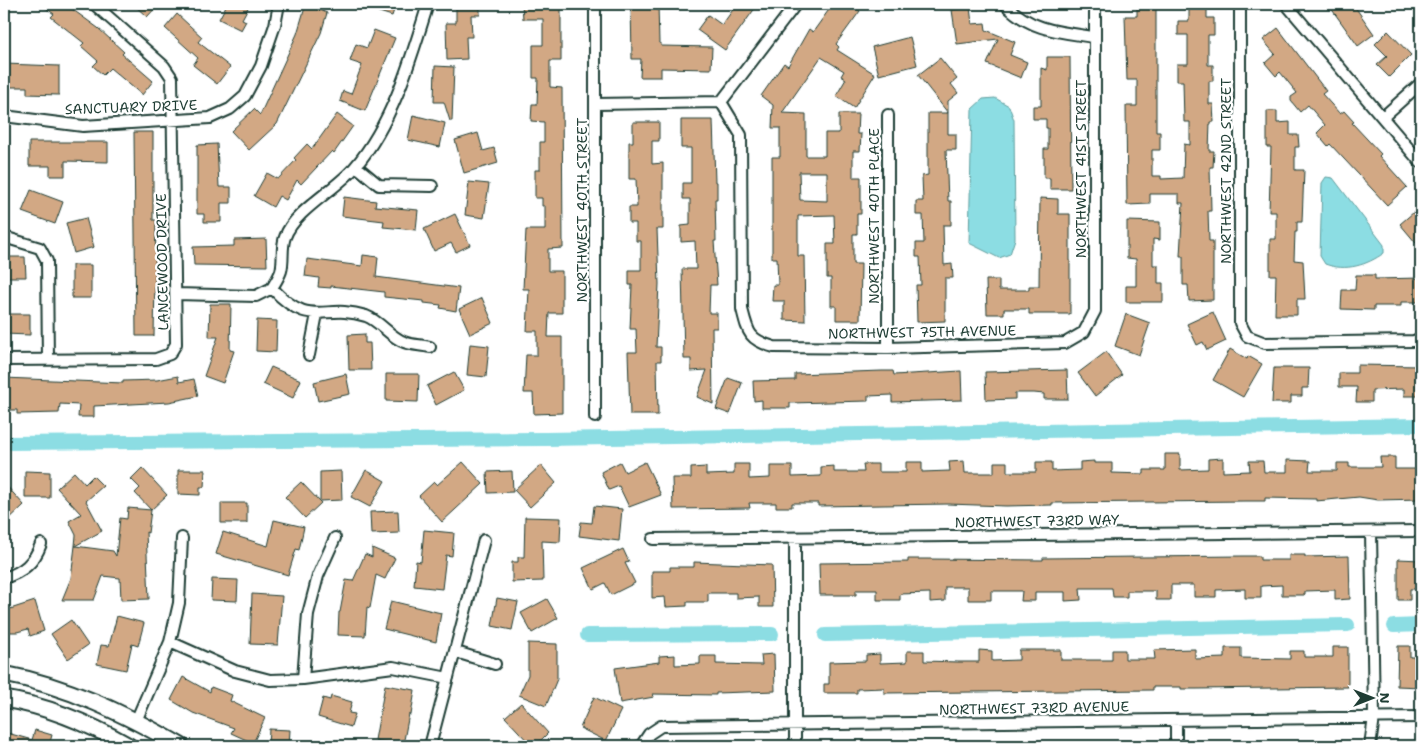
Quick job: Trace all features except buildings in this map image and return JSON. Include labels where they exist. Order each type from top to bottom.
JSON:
[{"type":"main road","points":[[4,674],[67,690],[136,721],[181,746]]},
{"type":"main road","points":[[4,699],[58,713],[83,722],[129,746]]},
{"type":"street","name":"LANCEWOOD DRIVE","points":[[4,360],[156,359],[170,354],[176,344],[172,78],[164,66],[94,4]]},
{"type":"street","name":"SANCTUARY DRIVE","points":[[4,116],[83,126],[210,118],[230,109],[245,96],[261,66],[275,25],[279,4]]},
{"type":"street","points":[[176,294],[256,296],[272,288],[281,272],[285,237],[297,219],[338,186],[356,166],[377,134],[399,89],[428,4]]},
{"type":"street","name":"NORTHWEST 40TH STREET","points":[[595,4],[595,417]]},
{"type":"street","points":[[596,104],[721,102],[796,4]]},
{"type":"street","points":[[1005,4],[1018,17],[1037,26],[1094,37]]},
{"type":"street","name":"NORTHWEST 41ST STREET","points":[[1084,332],[1095,311],[1095,4]]},
{"type":"street","name":"NORTHWEST 42ND STREET","points":[[1240,4],[1240,323],[1247,336],[1265,343],[1414,341],[1421,338]]},
{"type":"street","points":[[1286,4],[1421,163]]},
{"type":"street","points":[[1383,117],[1421,83]]},
{"type":"street","name":"NORTHWEST 75TH AVENUE","points":[[721,102],[741,135],[742,309],[747,330],[757,342],[774,347],[888,348],[1065,343],[1084,332]]},
{"type":"street","name":"NORTHWEST 40TH PLACE","points":[[888,115],[888,348]]},
{"type":"street","points":[[356,166],[379,185],[432,186]]},
{"type":"street","points":[[4,237],[40,248],[47,261],[48,360]]},
{"type":"street","points":[[272,288],[286,303],[300,311],[317,314],[353,313],[368,317],[403,342],[430,347]]},
{"type":"street","points":[[310,356],[317,314]]},
{"type":"street","name":"NORTHWEST 73RD WAY","points":[[653,539],[1421,531]]},
{"type":"street","points":[[1370,746],[1374,717],[1371,532]]},
{"type":"street","points":[[136,721],[170,642],[179,603],[182,538]]},
{"type":"street","points":[[303,679],[308,614],[318,576],[335,538]]},
{"type":"street","points":[[795,539],[795,746]]},
{"type":"street","points":[[430,746],[484,540]]},
{"type":"street","points":[[4,578],[23,570],[36,557],[41,544]]},
{"type":"street","points":[[170,642],[235,671],[270,680],[303,679],[393,667],[448,678]]},
{"type":"street","points":[[456,652],[495,664]]},
{"type":"street","name":"NORTHWEST 73RD AVENUE","points":[[641,746],[649,734],[661,726],[1421,717]]},
{"type":"street","points":[[1176,720],[1176,746]]},
{"type":"water","points":[[995,98],[1009,106],[1014,120],[1015,239],[1010,254],[999,258],[969,243],[972,109],[983,99]]},
{"type":"water","points":[[1326,177],[1333,178],[1384,245],[1384,253],[1371,261],[1356,266],[1341,267],[1325,264],[1320,256],[1322,183]]},
{"type":"waterway","points":[[4,443],[545,439],[1421,425]]},
{"type":"waterway","points":[[825,635],[1348,625]]},
{"type":"waterway","points":[[1394,626],[1421,625]]},
{"type":"waterway","points":[[587,635],[772,634]]}]
